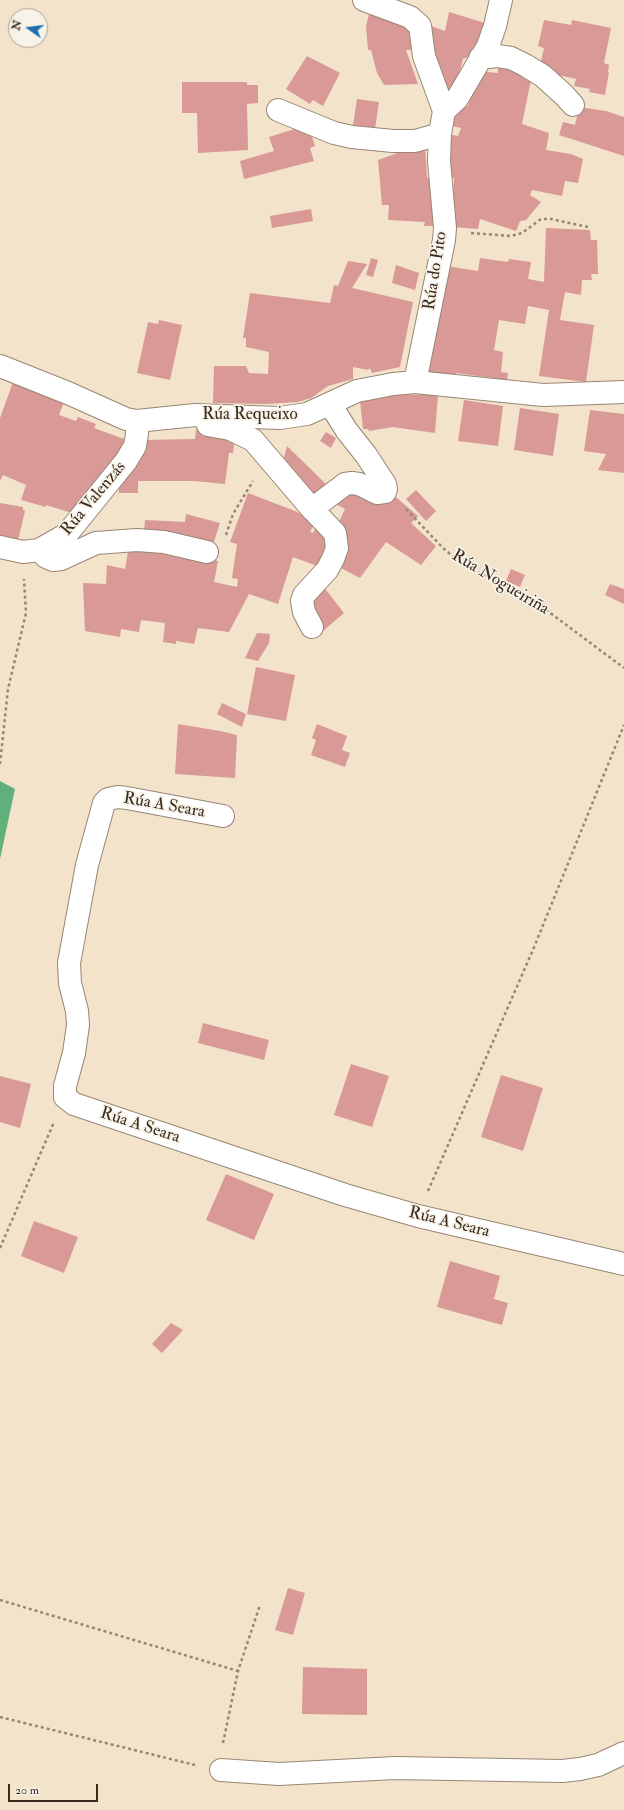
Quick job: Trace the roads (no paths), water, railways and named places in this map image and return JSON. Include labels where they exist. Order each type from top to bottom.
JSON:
[{"type":"street","name":"Rúa do Pito","points":[[364,0],[410,17],[420,26],[424,56],[444,111],[440,134],[439,161],[445,228],[444,240],[415,382]]},
{"type":"street","points":[[444,111],[457,99],[488,46],[495,26],[501,0]]},
{"type":"street","points":[[480,58],[497,56],[511,58],[525,65],[543,76],[573,105]]},
{"type":"street","points":[[278,110],[334,133],[352,137],[394,141],[415,140],[440,134]]},
{"type":"street","name":"Rúa Requeixo","points":[[0,366],[68,393],[126,419],[137,421],[195,415],[280,418],[308,414],[357,391],[371,387],[415,382],[543,395],[624,392]]},
{"type":"street","points":[[312,509],[345,484],[352,482],[378,493],[385,492],[386,489],[385,484],[366,455],[347,431],[330,404]]},
{"type":"street","points":[[159,419],[230,429],[253,440],[312,509],[335,533],[337,544],[334,559],[327,570],[304,595],[302,601],[304,612],[312,627]]},
{"type":"street","name":"Rúa Valenzás","points":[[31,551],[54,543],[67,534],[116,476],[135,446],[137,421]]},
{"type":"street","points":[[0,547],[31,551],[46,557],[57,559],[96,543],[137,540],[164,542],[208,552]]},
{"type":"street","name":"Rúa A Seara","points":[[223,816],[118,797],[108,799],[104,803],[87,865],[69,963],[70,982],[77,1011],[78,1025],[74,1054],[65,1086],[65,1097],[74,1104],[345,1195],[418,1216],[624,1264]]},
{"type":"street","points":[[221,1770],[279,1774],[395,1768],[562,1770],[580,1769],[598,1765],[624,1753]]}]
